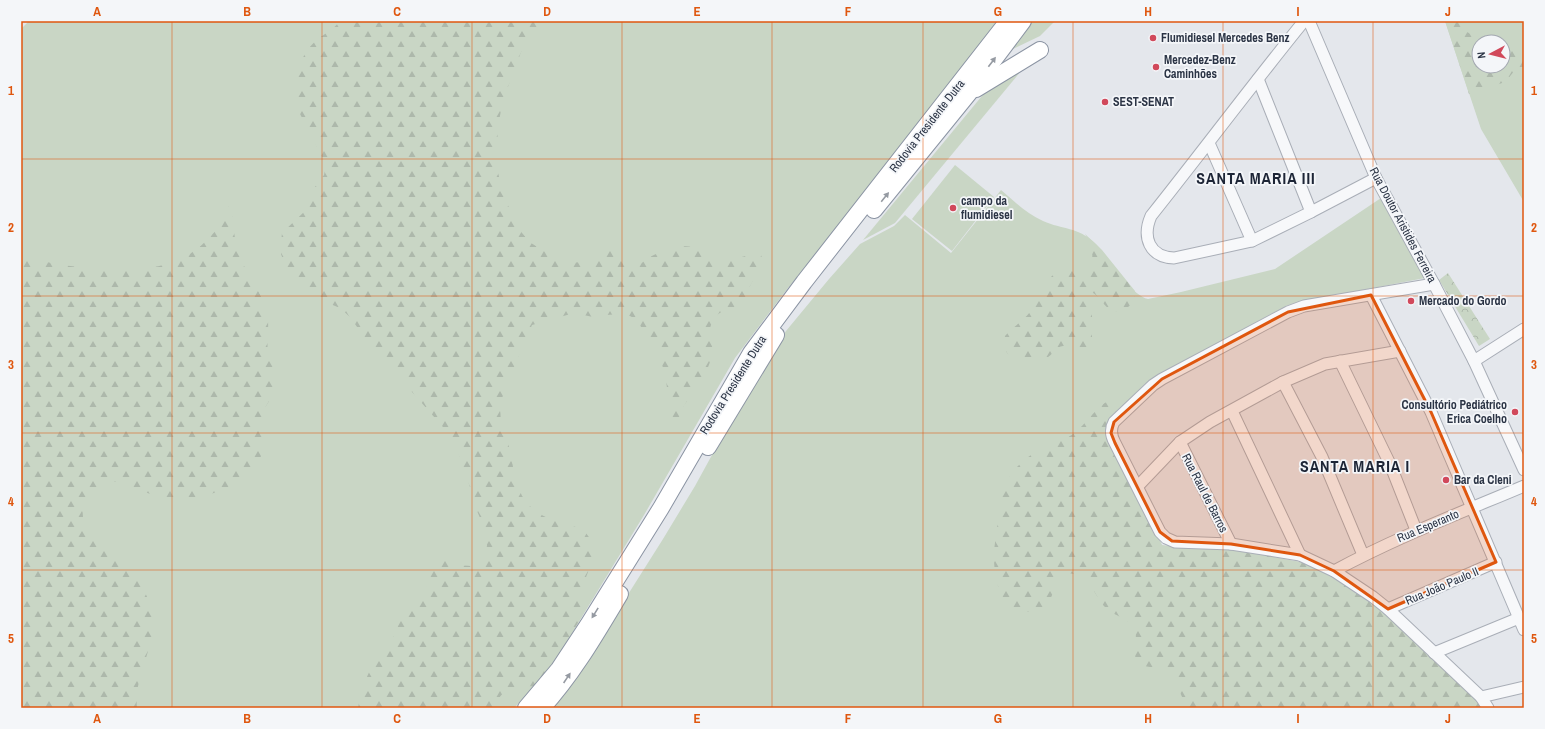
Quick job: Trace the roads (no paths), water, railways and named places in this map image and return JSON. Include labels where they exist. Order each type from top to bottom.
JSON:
[{"type":"highway","name":"Rodovia Presidente Dutra","points":[[526,708],[559,669],[588,625],[660,508],[751,353],[804,282],[1008,21]]},
{"type":"highway","name":"Rodovia Presidente Dutra","points":[[542,708],[558,690],[592,641],[775,336],[797,306],[969,93],[1023,21]]},
{"type":"highway","points":[[969,93],[1040,50]]},
{"type":"street","points":[[1304,21],[1210,143],[1151,216],[1147,230],[1150,245],[1155,252],[1161,256],[1174,258],[1252,241],[1376,178]]},
{"type":"street","name":"Rua Doutor Aristides Ferreira","points":[[1309,21],[1376,178],[1474,361],[1524,470]]},
{"type":"street","points":[[1258,79],[1311,212]]},
{"type":"street","points":[[1210,143],[1252,241]]},
{"type":"street","points":[[1434,284],[1304,306],[1288,312],[1153,385],[1112,424],[1112,437],[1160,532],[1166,538],[1175,542],[1231,544],[1300,556],[1334,571],[1388,610],[1481,697],[1488,708]]},
{"type":"street","points":[[1371,295],[1431,412],[1524,630]]},
{"type":"street","points":[[1474,361],[1524,329]]},
{"type":"street","points":[[1138,486],[1180,442],[1210,422],[1283,382],[1325,364],[1400,351]]},
{"type":"street","points":[[1340,361],[1390,464],[1416,530]]},
{"type":"street","points":[[1283,382],[1322,457],[1363,555]]},
{"type":"street","points":[[1232,411],[1300,556]]},
{"type":"street","name":"Rua Raul de Barros","points":[[1180,442],[1231,544]]},
{"type":"street","name":"Rua Esperanto","points":[[1334,571],[1363,555],[1416,530],[1524,486]]},
{"type":"street","name":"Rua João Paulo II","points":[[1388,610],[1496,562]]},
{"type":"street","points":[[1434,653],[1519,618]]},
{"type":"street","points":[[1481,697],[1524,687]]},
{"type":"place","name":"Flumidiesel Mercedes Benz","points":[[1153,38]]},
{"type":"place","name":"Mercedez-Benz Caminhões","points":[[1156,67]]},
{"type":"place","name":"SEST-SENAT","points":[[1105,102]]},
{"type":"place","name":"campo da flumidiesel","points":[[953,208]]},
{"type":"place","name":"Mercado do Gordo","points":[[1411,301]]},
{"type":"place","name":"Consultório Pediátrico Erica Coelho","points":[[1515,412]]},
{"type":"place","name":"Bar da Cleni","points":[[1446,480]]},
{"type":"district","name":"SANTA MARIA III","points":[[1256,178]]},
{"type":"district","name":"SANTA MARIA I","points":[[1355,466]]}]
